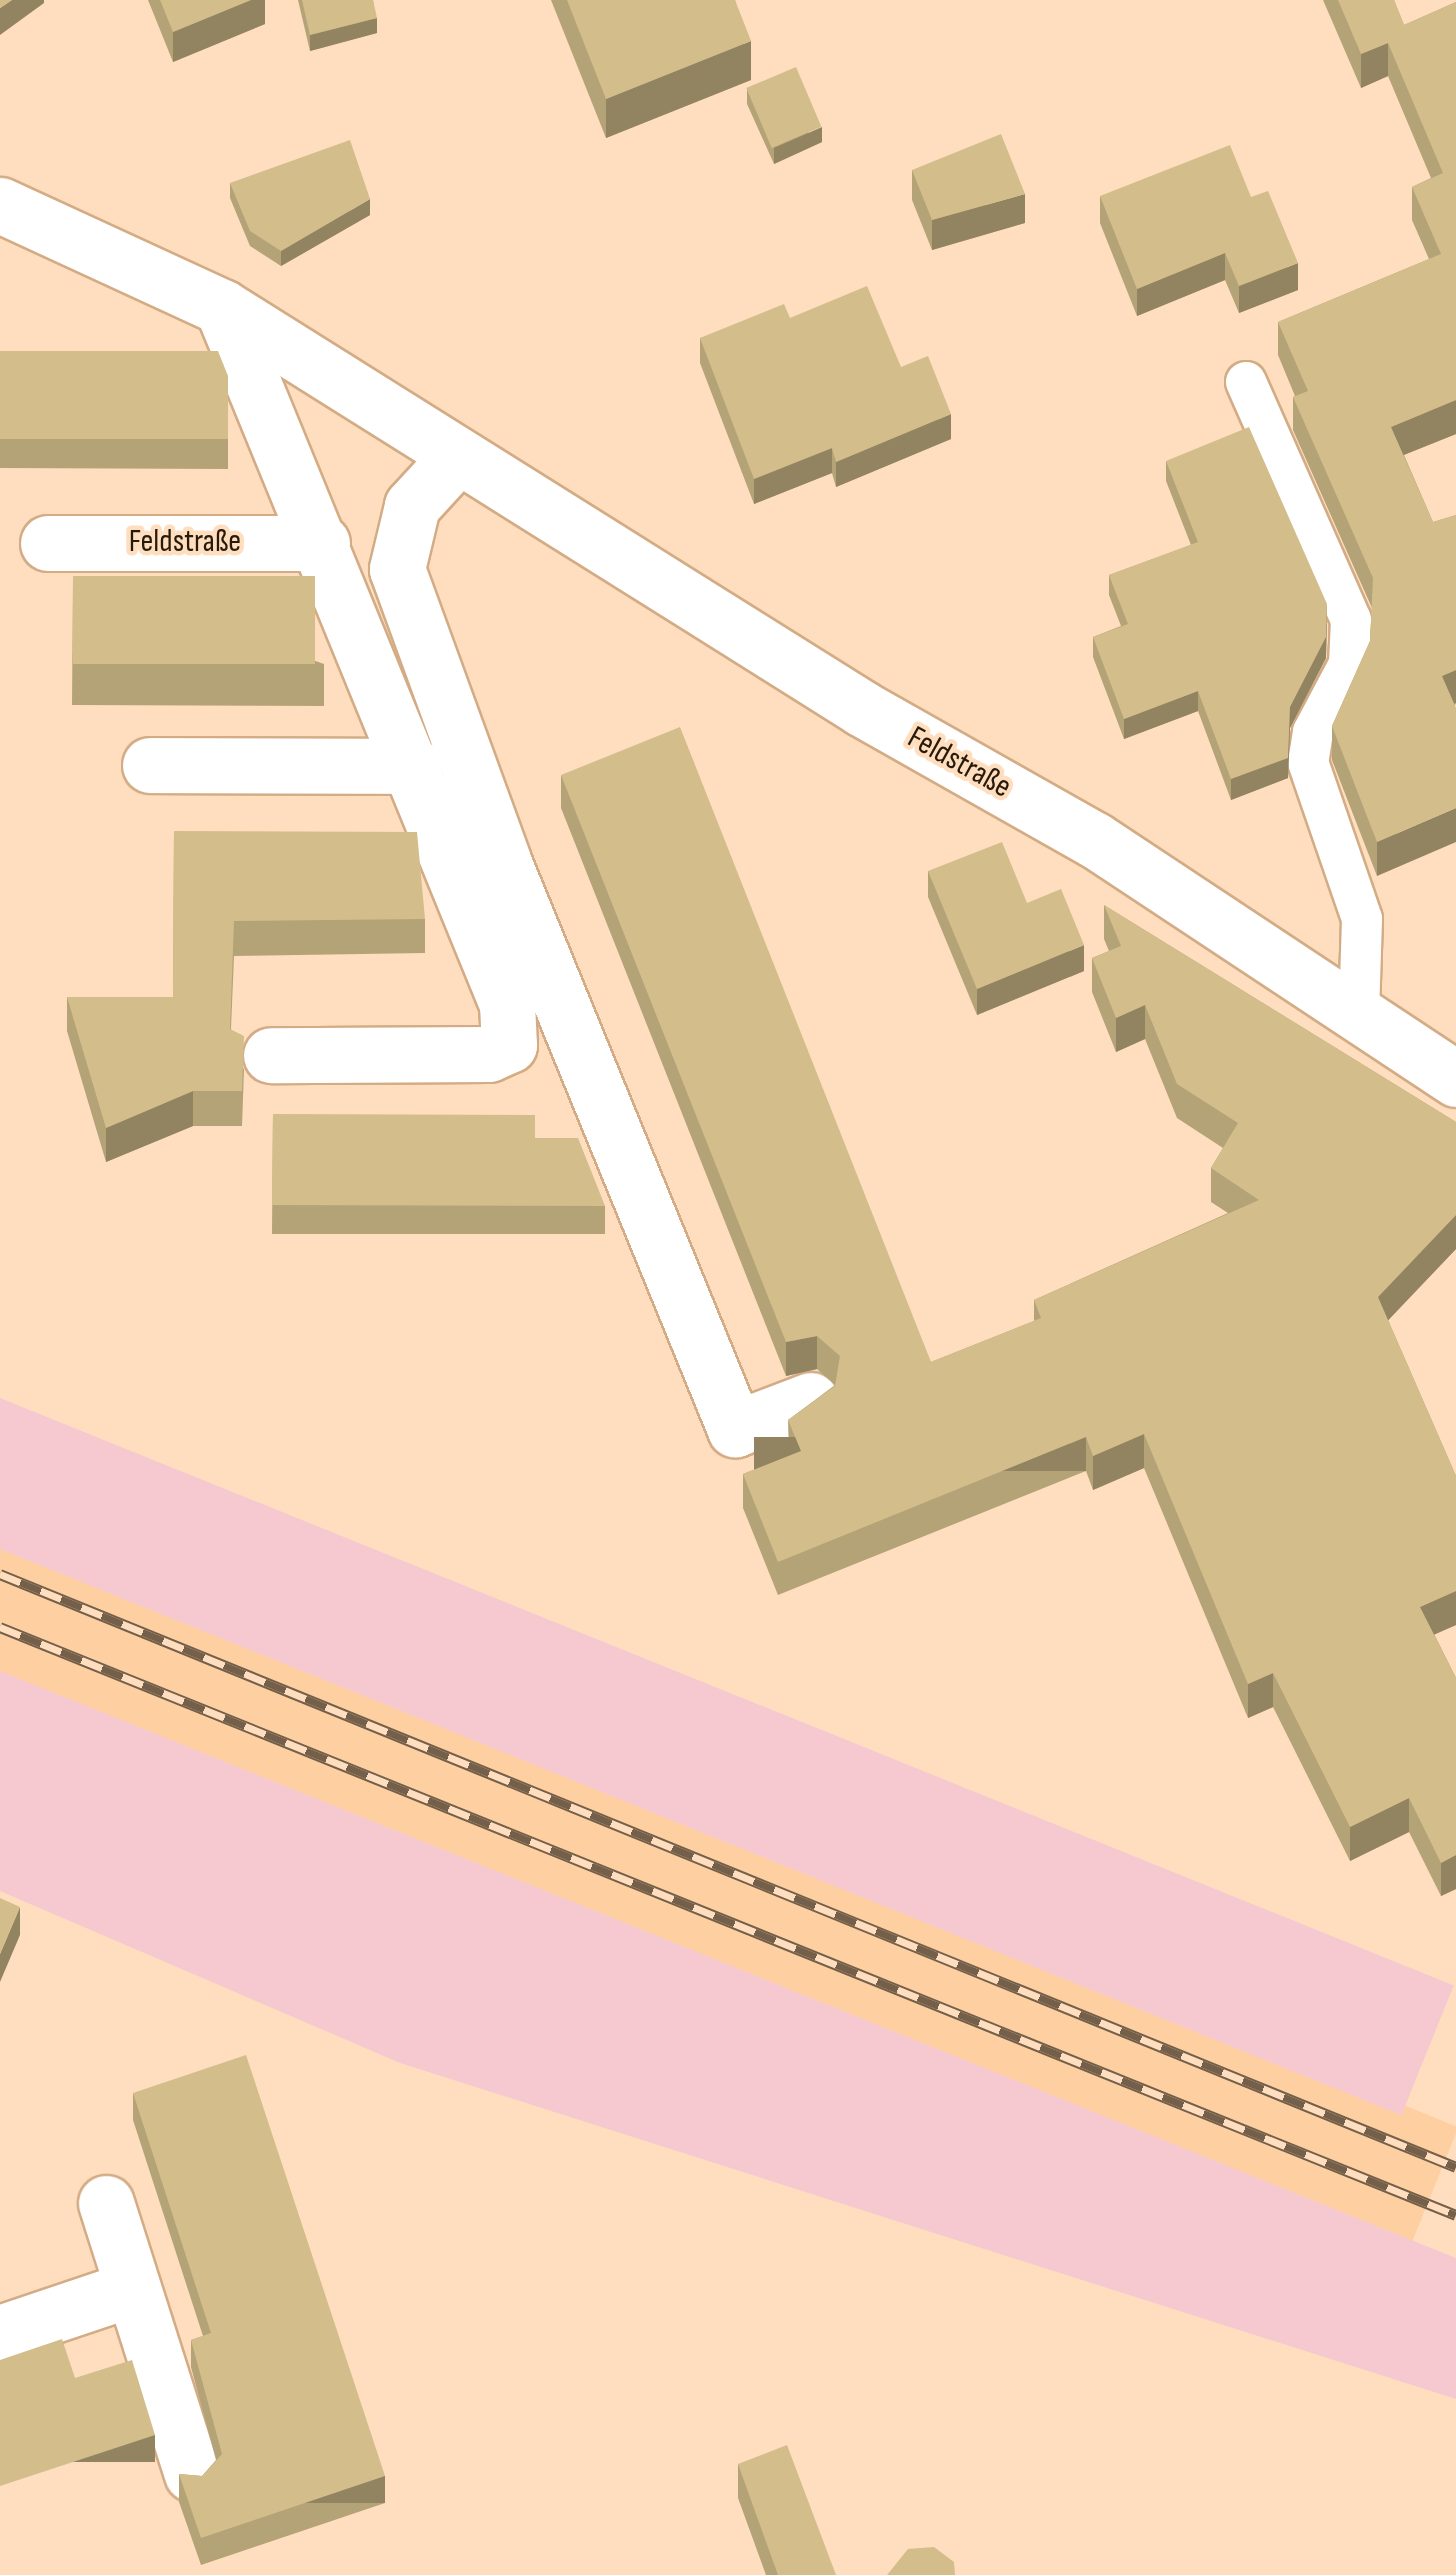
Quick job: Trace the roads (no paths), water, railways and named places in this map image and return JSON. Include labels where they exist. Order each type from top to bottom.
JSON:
[{"type":"street","name":"Feldstraße","points":[[0,205],[222,307],[455,459],[1096,840],[1456,1079]]},
{"type":"street","points":[[222,307],[414,766],[507,1004],[509,1044],[488,1054],[270,1054]]},
{"type":"street","points":[[455,459],[412,506],[397,569],[503,861],[736,1429],[811,1400]]},
{"type":"street","name":"Feldstraße","points":[[48,543],[322,543]]},
{"type":"street","points":[[150,765],[414,766]]},
{"type":"street","points":[[106,2203],[128,2290],[192,2474]]},
{"type":"street","points":[[0,2333],[128,2290]]},
{"type":"lane","points":[[1246,382],[1351,620],[1349,664],[1313,732],[1308,762],[1362,918],[1359,1014]]},
{"type":"railway","points":[[0,1574],[1456,2167]]},
{"type":"railway","points":[[0,1627],[1456,2215]]}]
